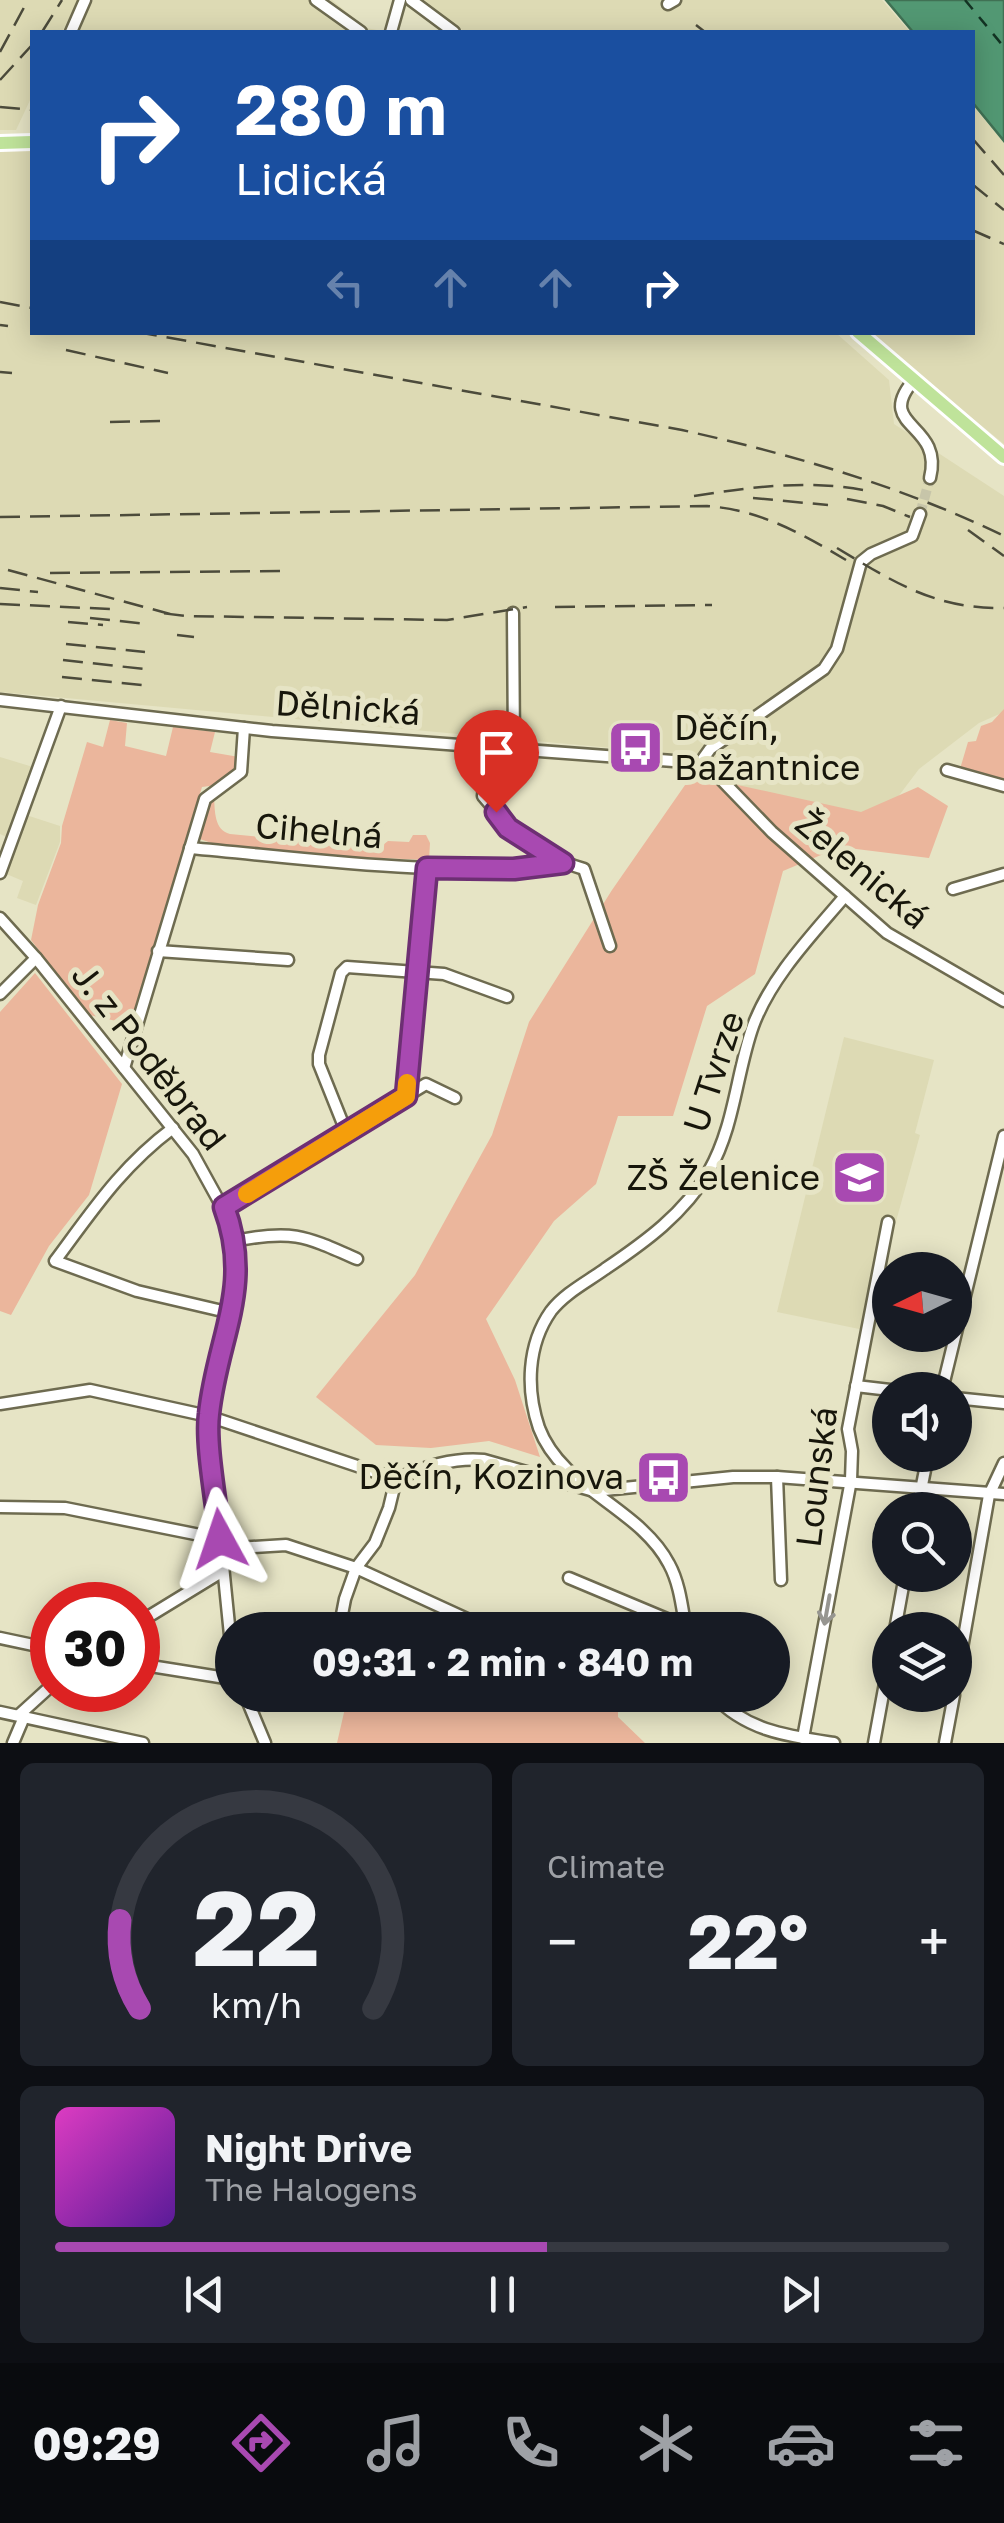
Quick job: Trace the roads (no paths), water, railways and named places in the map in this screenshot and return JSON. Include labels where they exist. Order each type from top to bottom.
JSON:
[{"type":"main road","points":[[0,144],[30,142]]},
{"type":"main road","points":[[861,335],[1004,457]]},
{"type":"street","points":[[72,30],[85,0]]},
{"type":"street","points":[[316,0],[358,30]]},
{"type":"street","points":[[392,30],[400,0]]},
{"type":"street","points":[[411,0],[451,30]]},
{"type":"street","points":[[913,381],[900,400],[901,410],[930,447],[934,464],[930,478]]},
{"type":"street","points":[[700,763],[710,749],[824,669],[837,650],[858,567],[867,556],[912,536],[920,514]]},
{"type":"street","points":[[512,613],[514,747]]},
{"type":"street","name":"Dělnická","points":[[0,700],[244,728],[700,763]]},
{"type":"street","points":[[0,873],[61,706]]},
{"type":"street","points":[[124,1068],[205,799],[241,772],[244,728]]},
{"type":"street","points":[[488,745],[484,796],[508,828],[563,863],[584,868],[610,946]]},
{"type":"street","name":"Želenická","points":[[700,763],[714,772],[772,832],[902,943],[1004,1001]]},
{"type":"street","points":[[947,770],[1004,786]]},
{"type":"street","name":"Cihelná","points":[[190,848],[427,868],[514,869],[563,863]]},
{"type":"street","points":[[406,1096],[427,868]]},
{"type":"street","points":[[953,889],[1004,874]]},
{"type":"street","name":"U Tvrze","points":[[683,1612],[670,1564],[657,1545],[560,1460],[540,1431],[530,1391],[533,1356],[552,1310],[661,1228],[698,1188],[730,1124],[760,1014],[781,977],[846,896]]},
{"type":"street","name":"J. z Poděbrad","points":[[0,918],[193,1154],[224,1207],[235,1240],[238,1271],[208,1416],[227,1612]]},
{"type":"street","points":[[158,952],[288,960]]},
{"type":"street","points":[[0,994],[36,958]]},
{"type":"street","points":[[346,1134],[319,1064],[342,973],[347,968],[418,972],[468,980],[507,997]]},
{"type":"street","points":[[224,1207],[426,1084],[455,1098]]},
{"type":"street","points":[[174,1128],[139,1154],[117,1178],[55,1261],[137,1291],[231,1313]]},
{"type":"street","points":[[946,1372],[1004,1136]]},
{"type":"street","name":"Lounská","points":[[803,1738],[850,1480],[852,1450],[848,1429],[888,1222]]},
{"type":"street","points":[[235,1240],[270,1234],[305,1236],[357,1259]]},
{"type":"street","points":[[856,1386],[872,1388]]},
{"type":"street","points":[[0,1404],[90,1390],[208,1416],[396,1479],[424,1467],[467,1458],[594,1491],[777,1476],[1004,1494]]},
{"type":"street","points":[[0,1394],[21,1400]]},
{"type":"street","points":[[972,1400],[1004,1403]]},
{"type":"street","points":[[968,1612],[989,1495],[1004,1463]]},
{"type":"street","points":[[920,1492],[924,1472]]},
{"type":"street","points":[[777,1476],[782,1580]]},
{"type":"street","points":[[342,1612],[356,1568],[374,1543],[389,1508],[396,1479]]},
{"type":"street","points":[[0,1507],[65,1508],[220,1544],[286,1545],[356,1568],[452,1612]]},
{"type":"street","points":[[160,1609],[222,1571]]},
{"type":"street","points":[[569,1578],[649,1612]]},
{"type":"street","points":[[0,1638],[30,1644]]},
{"type":"street","points":[[160,1668],[215,1676]]},
{"type":"street","points":[[18,1741],[21,1716],[30,1707]]},
{"type":"street","points":[[0,1712],[143,1743]]},
{"type":"street","points":[[251,1712],[264,1743]]},
{"type":"street","points":[[730,1712],[752,1726],[834,1743]]},
{"type":"street","points":[[874,1743],[880,1712]]},
{"type":"street","points":[[946,1743],[951,1712]]},
{"type":"tunnel","points":[[920,514],[930,478]]},
{"type":"railway","points":[[0,52],[28,0]]},
{"type":"railway","points":[[43,30],[62,0]]},
{"type":"railway","points":[[696,25],[702,30]]},
{"type":"railway","points":[[0,80],[30,47]]},
{"type":"railway","points":[[0,107],[30,110]]},
{"type":"railway","points":[[975,141],[1004,175]]},
{"type":"railway","points":[[975,186],[1004,210]]},
{"type":"railway","points":[[975,231],[1004,244]]},
{"type":"railway","points":[[0,302],[30,308]]},
{"type":"railway","points":[[0,325],[8,326]]},
{"type":"railway","points":[[154,335],[682,430],[806,461],[886,487],[1004,536]]},
{"type":"railway","points":[[66,350],[168,373]]},
{"type":"railway","points":[[0,372],[12,373]]},
{"type":"railway","points":[[110,422],[162,421]]},
{"type":"railway","points":[[694,496],[802,485],[868,491]]},
{"type":"railway","points":[[753,498],[828,505]]},
{"type":"railway","points":[[847,499],[883,506],[910,517]]},
{"type":"railway","points":[[0,517],[707,506],[762,518],[846,560]]},
{"type":"railway","points":[[968,530],[1004,556]]},
{"type":"railway","points":[[837,548],[896,582],[935,598],[1004,608]]},
{"type":"railway","points":[[8,570],[170,614],[161,613],[185,616],[447,620],[527,607]]},
{"type":"railway","points":[[50,573],[286,571]]},
{"type":"railway","points":[[0,588],[38,592]]},
{"type":"railway","points":[[0,604],[110,609]]},
{"type":"railway","points":[[555,607],[712,605]]},
{"type":"railway","points":[[90,618],[148,624]]},
{"type":"railway","points":[[68,622],[103,625]]},
{"type":"railway","points":[[177,635],[194,637]]},
{"type":"railway","points":[[66,644],[145,652]]},
{"type":"railway","points":[[63,660],[144,669]]},
{"type":"railway","points":[[62,677],[142,685]]},
{"type":"place","name":"Děčín, Bažantnice","points":[[635,748]]},
{"type":"place","name":"ZŠ Želenice","points":[[859,1178]]},
{"type":"place","name":"Děčín, Kozinova","points":[[663,1477]]}]
